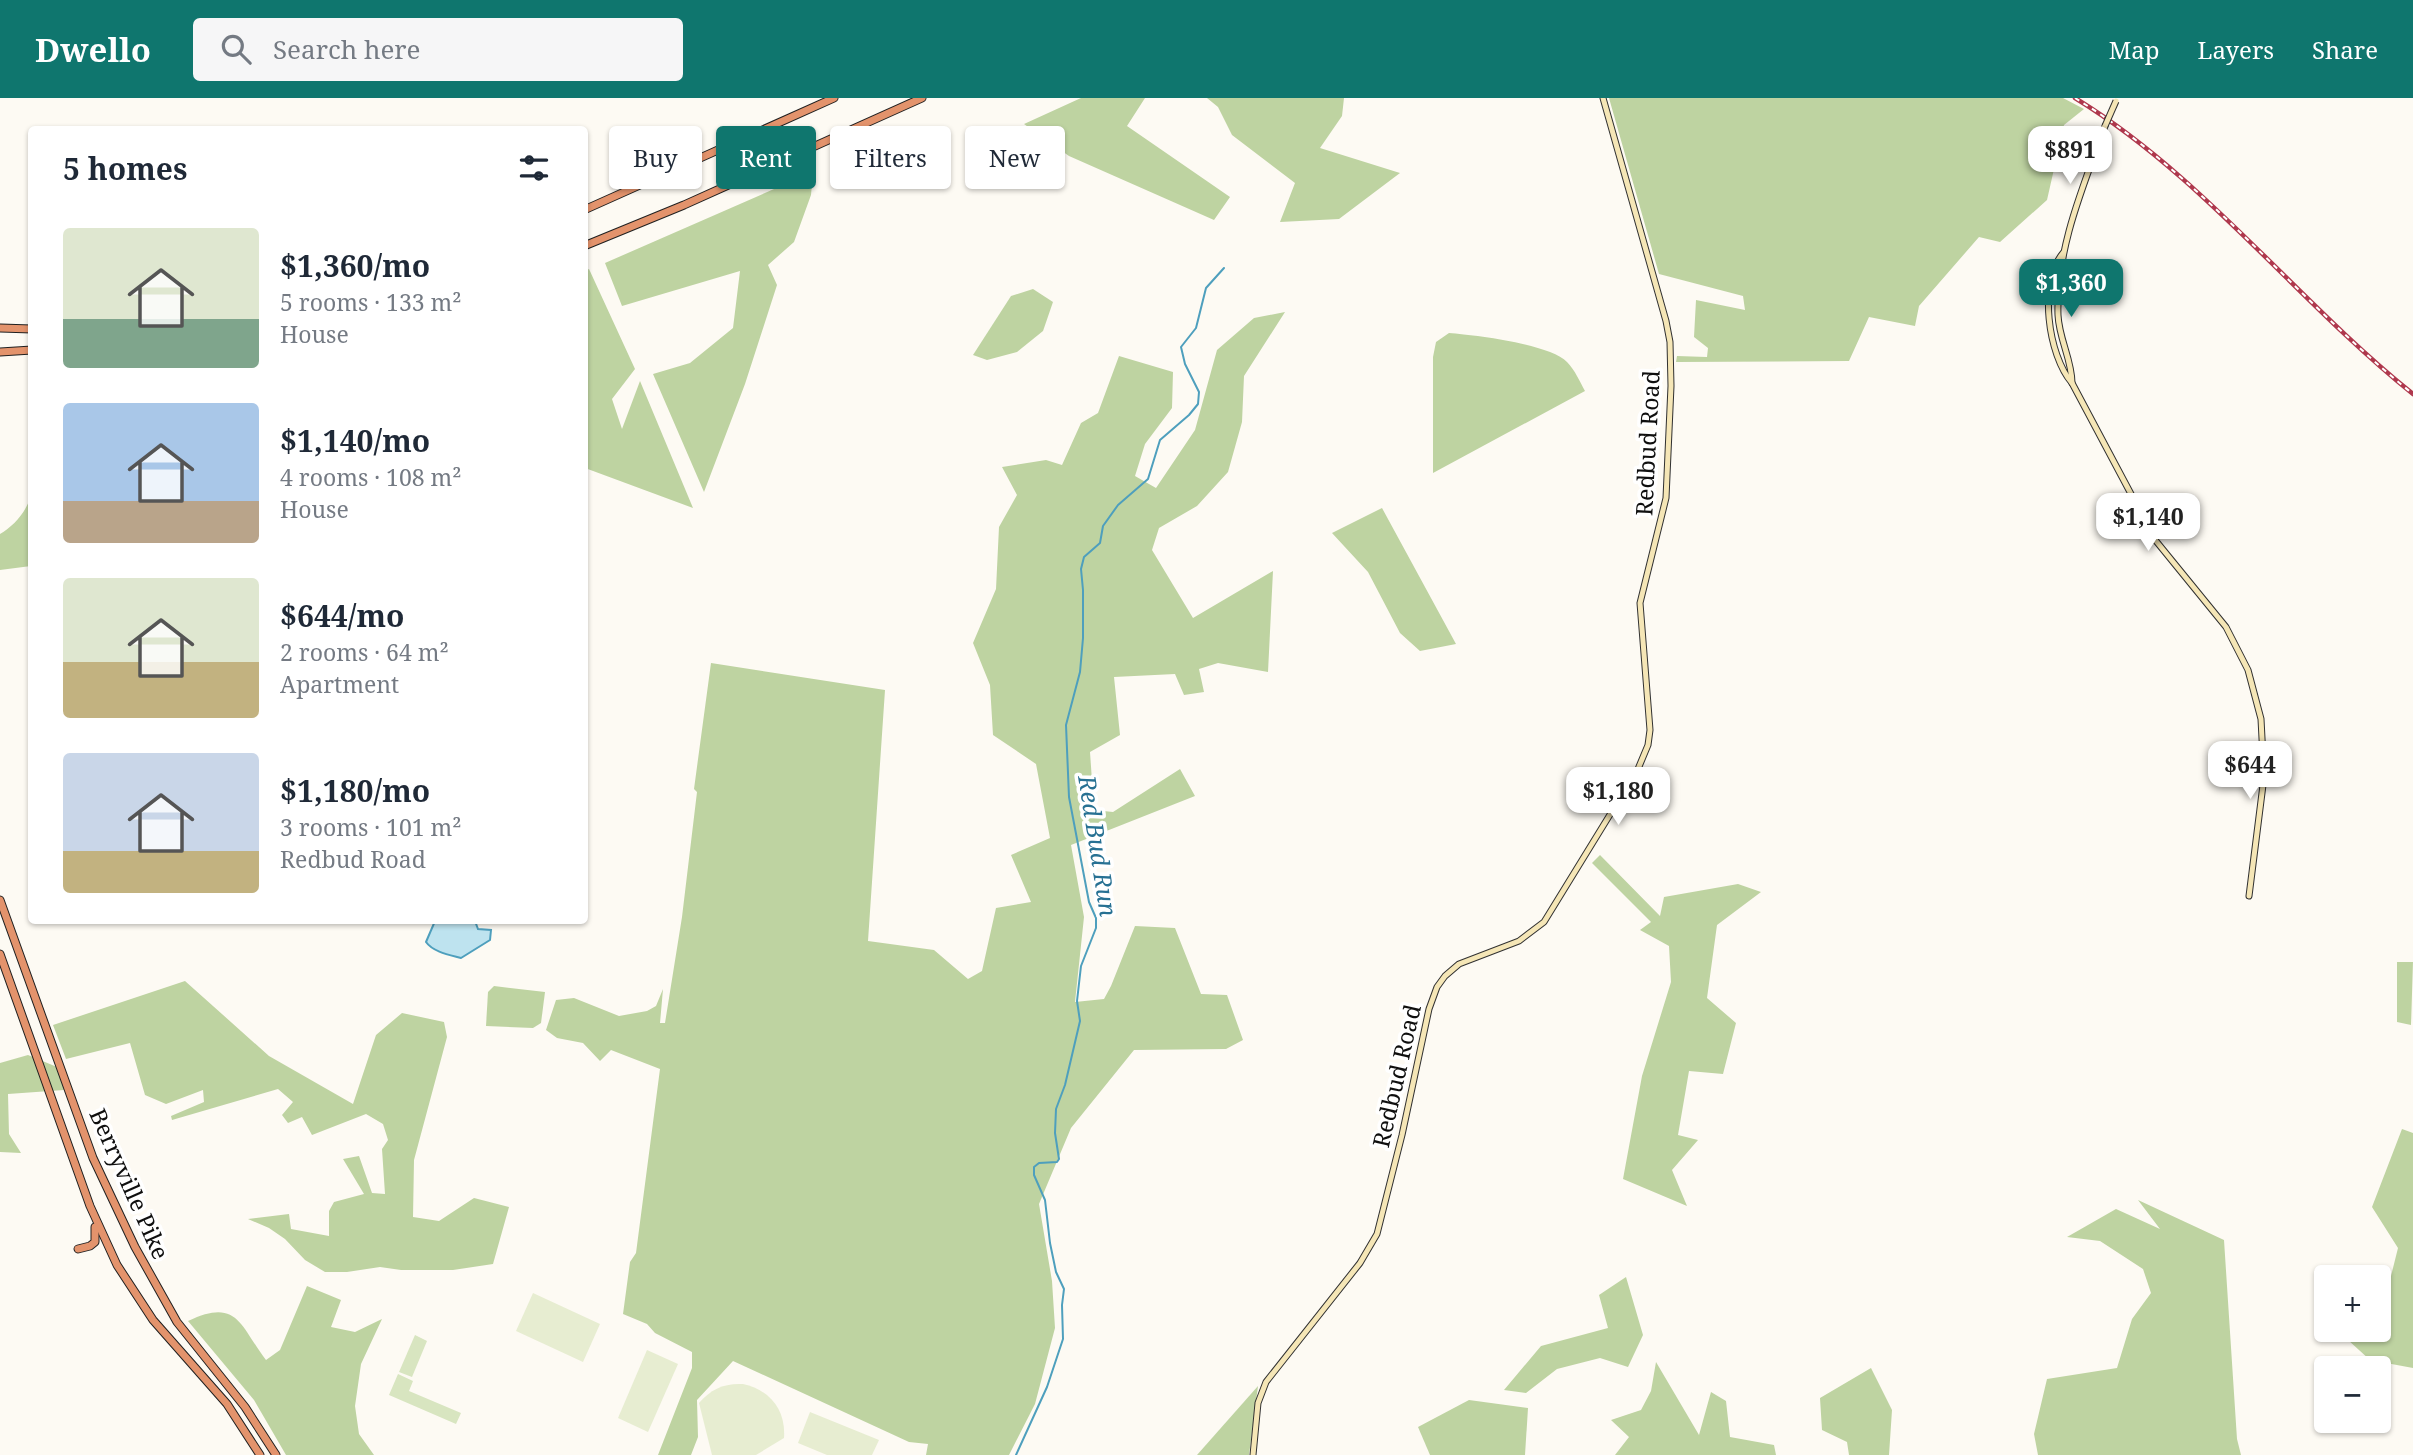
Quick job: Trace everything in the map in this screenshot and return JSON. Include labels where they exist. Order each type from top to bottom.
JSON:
[{"type":"highway","points":[[588,208],[834,98]]},
{"type":"highway","points":[[588,244],[674,209],[922,98]]},
{"type":"highway","points":[[0,330],[28,330]]},
{"type":"highway","points":[[0,350],[28,350]]},
{"type":"highway","name":"Berryville Pike","points":[[0,900],[83,1133],[122,1221],[177,1321],[245,1407],[276,1455]]},
{"type":"highway","name":"Berryville Pike","points":[[0,954],[90,1206],[117,1265],[140,1302],[227,1404],[260,1455]]},
{"type":"highway","points":[[78,1250],[90,1246],[96,1239],[90,1206]]},
{"type":"street","name":"Redbud Road","points":[[1252,1455],[1258,1404],[1266,1382],[1360,1263],[1377,1234],[1429,1009],[1437,987],[1459,964],[1507,947],[1531,934],[1544,922],[1638,769],[1648,745],[1650,730],[1640,603],[1665,498],[1671,409],[1670,342],[1603,98]]},
{"type":"street","points":[[2116,100],[2063,253],[2053,271],[2049,317],[2064,374],[2072,383],[2157,541],[2226,627],[2242,654],[2252,679],[2261,719],[2264,778],[2249,896]]},
{"type":"green space","points":[[1081,98],[1145,98],[1127,126],[1230,197],[1214,220],[1069,156],[1065,153],[1065,126],[1024,124]]},
{"type":"green space","points":[[1207,98],[1344,98],[1342,116],[1320,148],[1400,173],[1339,219],[1280,222],[1295,183],[1232,135],[1218,107]]},
{"type":"green space","points":[[1609,98],[2063,98],[2084,109],[2064,125],[2047,200],[2000,242],[1979,237],[1919,306],[1915,326],[1869,317],[1849,361],[1676,362],[1677,356],[1707,357],[1708,348],[1694,337],[1696,300],[1745,310],[1743,296],[1659,274]]},
{"type":"green space","points":[[774,189],[812,189],[794,242],[768,265],[777,285],[745,384],[704,492],[653,374],[690,363],[733,328],[740,271],[622,306],[605,263]]},
{"type":"green space","points":[[588,269],[635,369],[612,399],[622,429],[640,381],[693,508],[588,469]]},
{"type":"green space","points":[[1033,289],[1053,302],[1043,331],[1017,352],[987,360],[973,355],[1011,296]]},
{"type":"green space","points":[[1285,312],[1244,376],[1242,422],[1228,472],[1197,506],[1159,528],[1152,550],[1193,618],[1273,571],[1268,672],[1218,663],[1199,669],[1204,692],[1184,695],[1175,674],[1114,677],[1120,735],[1090,752],[1094,810],[1113,812],[1180,769],[1195,796],[1071,845],[1084,917],[1075,1002],[1104,999],[1135,926],[1175,928],[1201,994],[1227,995],[1243,1040],[1226,1049],[1134,1050],[1071,1128],[1039,1204],[1052,1281],[1055,1328],[1035,1404],[1009,1455],[926,1455],[928,1444],[909,1442],[733,1361],[697,1400],[698,1437],[691,1455],[658,1455],[692,1368],[692,1352],[655,1333],[647,1324],[623,1314],[630,1262],[636,1253],[660,1069],[611,1050],[600,1061],[583,1043],[557,1038],[546,1030],[556,1000],[574,998],[619,1016],[647,1011],[656,1006],[663,989],[660,1023],[665,1023],[682,917],[697,792],[694,789],[711,663],[885,690],[868,941],[934,950],[968,979],[982,971],[996,908],[1031,902],[1011,855],[1050,838],[1036,764],[993,735],[990,685],[973,643],[996,589],[999,527],[1017,495],[1002,467],[1046,460],[1062,465],[1081,423],[1098,413],[1119,356],[1173,372],[1172,408],[1145,444],[1135,476],[1156,488],[1195,430],[1217,350],[1254,318]]},
{"type":"green space","points":[[1449,333],[1529,345],[1545,350],[1570,365],[1585,391],[1433,473],[1433,357],[1436,342]]},
{"type":"green space","points":[[28,502],[28,566],[0,570],[0,534],[19,518]]},
{"type":"green space","points":[[1382,508],[1456,644],[1420,651],[1400,633],[1368,572],[1332,533]]},
{"type":"green space","points":[[1600,855],[1660,916],[1664,897],[1738,884],[1761,892],[1717,925],[1707,998],[1736,1023],[1723,1074],[1689,1071],[1678,1135],[1698,1140],[1672,1170],[1687,1206],[1623,1179],[1642,1076],[1671,982],[1669,946],[1640,930],[1651,922],[1592,863]]},
{"type":"green space","points":[[2397,962],[2413,962],[2411,1025],[2397,1022]]},
{"type":"green space","points":[[185,981],[269,1056],[353,1104],[376,1035],[402,1013],[444,1022],[447,1037],[414,1160],[413,1217],[439,1221],[474,1198],[509,1207],[493,1264],[453,1270],[401,1270],[380,1267],[325,1272],[305,1260],[285,1239],[248,1219],[289,1214],[291,1229],[329,1236],[329,1211],[334,1202],[364,1194],[343,1159],[359,1156],[372,1193],[385,1194],[382,1149],[388,1140],[383,1124],[366,1114],[312,1135],[302,1117],[288,1123],[282,1115],[293,1102],[278,1089],[172,1120],[171,1116],[204,1102],[203,1090],[166,1104],[145,1095],[130,1043],[66,1059],[53,1025]]},
{"type":"green space","points":[[494,986],[545,992],[541,1023],[533,1028],[486,1026],[488,992]]},
{"type":"green space","points":[[28,1055],[57,1067],[64,1090],[8,1094],[9,1134],[21,1153],[0,1152],[0,1063]]},
{"type":"green space","points":[[2402,1129],[2413,1133],[2413,1368],[2391,1364],[2391,1356],[2366,1356],[2350,1342],[2391,1342],[2391,1276],[2398,1248],[2372,1207]]},
{"type":"green space","points":[[2138,1200],[2224,1240],[2237,1439],[2241,1455],[2038,1455],[2034,1434],[2047,1379],[2117,1368],[2132,1319],[2151,1293],[2143,1269],[2100,1241],[2067,1237],[2116,1209],[2160,1229]]},
{"type":"green space","points":[[1626,1277],[1643,1335],[1628,1367],[1600,1358],[1557,1369],[1526,1393],[1504,1390],[1541,1346],[1608,1328],[1599,1295]]},
{"type":"green space","points":[[307,1286],[341,1300],[331,1327],[355,1332],[382,1319],[361,1364],[355,1406],[359,1434],[374,1455],[286,1455],[254,1400],[188,1321],[205,1314],[228,1314],[243,1326],[266,1360],[280,1350]]},
{"type":"green space","points":[[533,1293],[600,1324],[583,1362],[516,1331]]},
{"type":"green space","points":[[415,1335],[427,1341],[412,1377],[399,1372]]},
{"type":"green space","points":[[647,1350],[678,1364],[648,1432],[618,1418]]},
{"type":"green space","points":[[1656,1362],[1699,1435],[1711,1392],[1726,1401],[1730,1437],[1774,1445],[1776,1455],[1615,1455],[1629,1437],[1611,1420],[1641,1410],[1651,1391]]},
{"type":"green space","points":[[1871,1368],[1892,1410],[1889,1455],[1849,1455],[1847,1442],[1822,1430],[1820,1398]]},
{"type":"green space","points":[[398,1374],[413,1381],[409,1391],[461,1413],[456,1424],[389,1395]]},
{"type":"green space","points":[[743,1384],[761,1391],[774,1403],[782,1419],[784,1438],[756,1455],[712,1455],[699,1403],[718,1388]]},
{"type":"green space","points":[[1258,1386],[1249,1455],[1197,1455]]},
{"type":"green space","points":[[1469,1400],[1528,1408],[1525,1455],[1430,1455],[1418,1427]]},
{"type":"green space","points":[[810,1412],[879,1440],[872,1455],[827,1455],[798,1443]]},
{"type":"water","points":[[434,924],[476,924],[478,929],[491,930],[490,940],[461,958],[442,953],[426,942]]},
{"type":"waterway","name":"Red Bud Run","points":[[1016,1455],[1047,1387],[1063,1339],[1064,1289],[1056,1272],[1045,1200],[1034,1175],[1034,1167],[1039,1163],[1057,1162],[1059,1159],[1055,1133],[1056,1109],[1065,1085],[1080,1021],[1077,1001],[1081,966],[1096,928],[1069,797],[1066,725],[1080,672],[1083,638],[1081,569],[1084,557],[1100,543],[1103,526],[1118,505],[1148,479],[1160,440],[1198,404],[1199,392],[1185,364],[1181,347],[1196,328],[1206,288],[1224,268]]},
{"type":"railway","points":[[2075,98],[2121,129],[2165,164],[2329,319],[2413,394]]}]
